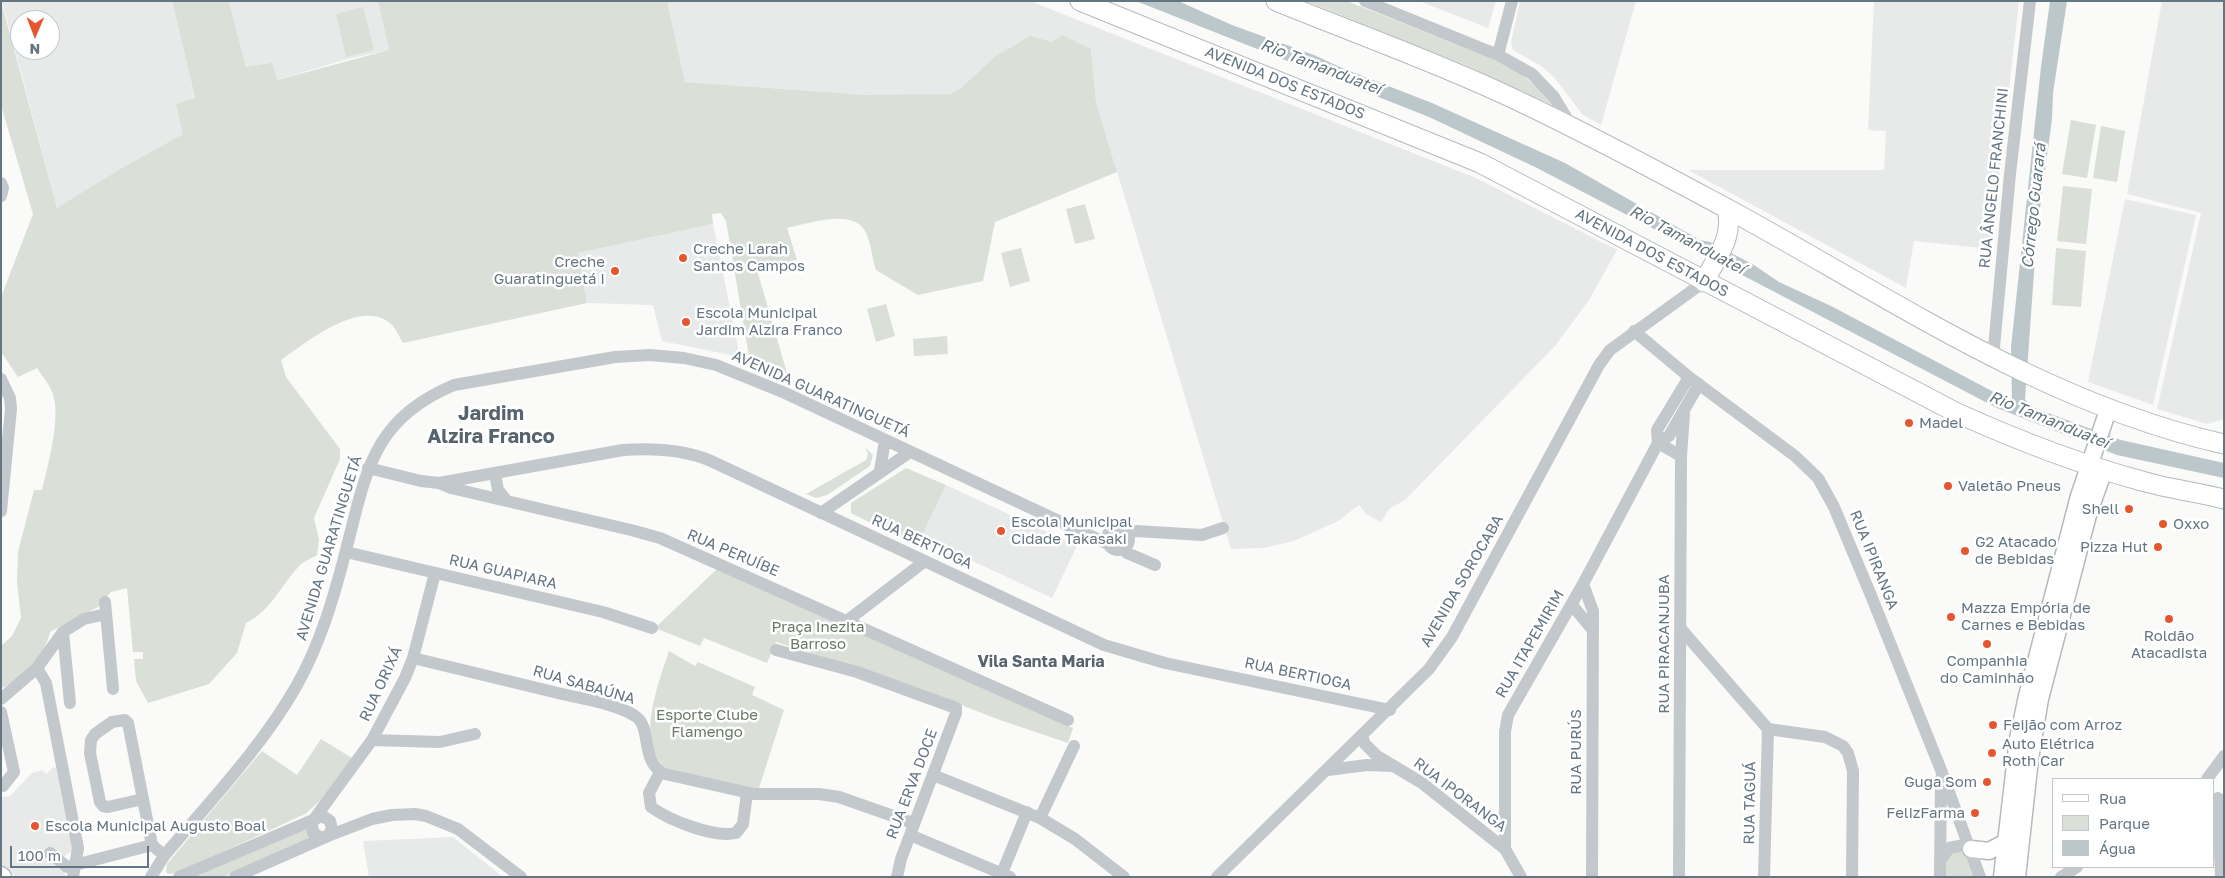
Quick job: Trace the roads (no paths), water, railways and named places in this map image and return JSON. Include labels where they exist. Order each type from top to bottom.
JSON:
[{"type":"highway","name":"AVENIDA DOS ESTADOS","points":[[1080,1],[1480,163],[1708,275],[1957,413],[2016,439],[2172,489],[2224,499]]},
{"type":"highway","points":[[1276,1],[1473,80],[1572,128],[1727,209],[1998,360],[2105,416],[2224,444]]},
{"type":"highway","points":[[1708,275],[1728,237],[1729,220],[1727,209]]},
{"type":"main road","points":[[2016,877],[2013,844],[2023,716],[2095,463],[2105,416]]},
{"type":"main road","points":[[1970,846],[1989,851],[2013,844]]},
{"type":"main road","points":[[2002,877],[2013,844]]},
{"type":"street","points":[[1365,1],[1498,55],[1541,82],[1554,96],[1572,128]]},
{"type":"street","points":[[1498,55],[1512,1]]},
{"type":"street","name":"RUA ÂNGELO FRANCHINI","points":[[1998,360],[2012,155],[2030,1]]},
{"type":"street","name":"AVENIDA SOROCABA","points":[[1217,877],[1420,680],[1452,636],[1599,366],[1610,350],[1708,275]]},
{"type":"street","name":"RUA IPIRANGA","points":[[1634,332],[1795,456],[1818,478],[1834,507],[1941,770],[1980,877]]},
{"type":"street","name":"AVENIDA GUARATINGUETÁ","points":[[151,877],[164,856],[260,739],[296,687],[319,639],[346,552],[368,468],[379,446],[392,428],[408,411],[440,391],[467,382],[632,355],[684,358],[723,368],[785,393],[1067,524],[1108,537]]},
{"type":"street","points":[[1,379],[10,398],[11,418],[3,478],[1,511]]},
{"type":"street","name":"RUA ITAPEMIRIM","points":[[1521,877],[1505,849],[1505,732],[1508,715],[1572,605],[1658,443],[1669,436],[1684,412],[1694,380]]},
{"type":"street","name":"RUA ITAPEMIRIM","points":[[1658,443],[1657,430],[1694,380]]},
{"type":"street","points":[[1,408],[10,398]]},
{"type":"street","name":"RUA PIRACANJUBA","points":[[1679,877],[1681,456],[1684,412]]},
{"type":"street","points":[[880,471],[885,440]]},
{"type":"street","points":[[1658,443],[1681,456]]},
{"type":"street","name":"RUA BERTIOGA","points":[[439,483],[623,450],[651,449],[683,452],[704,458],[1104,645],[1135,655],[1390,710]]},
{"type":"street","points":[[820,513],[910,452]]},
{"type":"street","name":"RUA PERUÍBE","points":[[368,468],[421,481],[439,483],[451,488],[660,538],[848,620],[1068,720]]},
{"type":"street","points":[[495,474],[498,490],[506,500]]},
{"type":"street","points":[[1121,528],[1128,534],[1128,542],[1123,548],[1114,549],[1108,537],[1121,528]]},
{"type":"street","points":[[1128,534],[1136,531],[1202,535],[1223,528]]},
{"type":"street","points":[[1123,548],[1127,553],[1155,565]]},
{"type":"street","name":"RUA GUAPIARA","points":[[346,552],[603,612],[652,628]]},
{"type":"street","points":[[848,620],[925,561]]},
{"type":"street","name":"RUA ORIXÁ","points":[[314,819],[332,798],[372,740],[413,658],[434,572]]},
{"type":"street","name":"RUA PURÚS","points":[[1583,584],[1593,611],[1591,628],[1592,877]]},
{"type":"street","points":[[1572,605],[1591,628]]},
{"type":"street","points":[[1,699],[37,668],[63,632],[105,608],[113,689]]},
{"type":"street","points":[[1681,629],[1768,729],[1825,737],[1838,743],[1848,753],[1853,771],[1852,877]]},
{"type":"street","points":[[63,632],[70,703]]},
{"type":"street","name":"RUA ERVA DOCE","points":[[776,650],[857,672],[956,708],[956,713],[912,829],[897,877]]},
{"type":"street","name":"RUA SABAÚNA","points":[[413,658],[594,702],[632,714],[642,723],[647,750],[660,772]]},
{"type":"street","points":[[37,668],[46,683],[78,848],[74,871]]},
{"type":"street","points":[[1,712],[14,772],[3,786]]},
{"type":"street","points":[[143,799],[105,807],[99,799],[90,754],[90,740],[98,730],[112,722],[121,719],[128,723],[143,799],[152,845],[164,856]]},
{"type":"street","name":"RUA TAGUÁ","points":[[1764,877],[1768,729]]},
{"type":"street","points":[[372,740],[440,742],[475,734]]},
{"type":"street","name":"RUA IPORANGA","points":[[1362,736],[1365,744],[1377,756],[1422,783],[1505,849]]},
{"type":"street","points":[[1040,818],[1074,746]]},
{"type":"street","points":[[2209,778],[2224,756]]},
{"type":"street","name":"RUA IPORANGA","points":[[1328,770],[1367,765],[1395,767]]},
{"type":"street","points":[[1940,877],[1941,770]]},
{"type":"street","points":[[747,793],[741,827],[736,833],[722,833],[682,823],[651,807],[650,793],[660,772],[747,793],[819,794],[839,797],[912,829],[1006,875],[1027,812]]},
{"type":"street","points":[[933,775],[1040,818],[1075,839],[1124,877]]},
{"type":"street","name":"RUA ORIXÁ","points":[[330,820],[332,798]]},
{"type":"street","points":[[2218,798],[2221,877]]},
{"type":"street","points":[[235,877],[326,836],[355,825],[392,815],[426,816],[449,824],[470,836],[521,877]]},
{"type":"street","points":[[179,877],[320,816],[339,824],[355,825]]},
{"type":"street","points":[[314,819],[311,828],[317,836],[326,836],[332,829],[330,820]]},
{"type":"street","points":[[50,853],[74,871],[152,845]]},
{"type":"street","points":[[1940,861],[1949,848],[1970,846]]},
{"type":"street","points":[[2061,877],[2078,870]]},
{"type":"water","points":[[1136,1],[1178,1],[1232,25],[1314,55],[1432,103],[1565,163],[1700,240],[1710,242],[1754,265],[1779,282],[1831,306],[2007,399],[2012,398],[2011,347],[2041,67],[2050,1],[2067,1],[2053,93],[2052,119],[2037,230],[2025,399],[2032,407],[2121,440],[2224,463],[2224,478],[2117,455],[1997,408],[1537,168],[1429,117]]},
{"type":"place","name":"Creche Larah Santos Campos","points":[[683,258]]},
{"type":"place","name":"Creche Guaratinguetá I","points":[[615,271]]},
{"type":"place","name":"Escola Municipal Jardim Alzira Franco","points":[[686,322]]},
{"type":"place","name":"Madel","points":[[1909,423]]},
{"type":"place","name":"Valetão Pneus","points":[[1948,486]]},
{"type":"place","name":"Shell","points":[[2129,509]]},
{"type":"place","name":"Oxxo","points":[[2163,524]]},
{"type":"place","name":"Escola Municipal Cidade Takasaki","points":[[1001,531]]},
{"type":"place","name":"Pizza Hut","points":[[2158,547]]},
{"type":"place","name":"G2 Atacado de Bebidas","points":[[1965,551]]},
{"type":"place","name":"Mazza Empória de Carnes e Bebidas","points":[[1951,617]]},
{"type":"place","name":"Roldão Atacadista","points":[[2169,619]]},
{"type":"place","name":"Companhia do Caminhão","points":[[1987,644]]},
{"type":"place","name":"Feijão com Arroz","points":[[1993,725]]},
{"type":"place","name":"Auto Elétrica Roth Car","points":[[1992,753]]},
{"type":"place","name":"Guga Som","points":[[1987,782]]},
{"type":"place","name":"FelizFarma","points":[[1975,813]]},
{"type":"place","name":"Escola Municipal Augusto Boal","points":[[35,826]]},
{"type":"district","name":"Jardim Alzira Franco","points":[[491,426]]},
{"type":"district","name":"Vila Santa Maria","points":[[1041,662]]},
{"type":"water label","name":"Rio Tamanduateí","points":[[1321,67]]},
{"type":"water label","name":"Córrego Guarará","points":[[2034,206]]},
{"type":"water label","name":"Rio Tamanduateí","points":[[1687,240]]},
{"type":"water label","name":"Rio Tamanduateí","points":[[2049,420]]},
{"type":"park label","name":"Praça Inezita Barroso","points":[[818,636]]},
{"type":"park label","name":"Esporte Clube Flamengo","points":[[707,724]]}]
